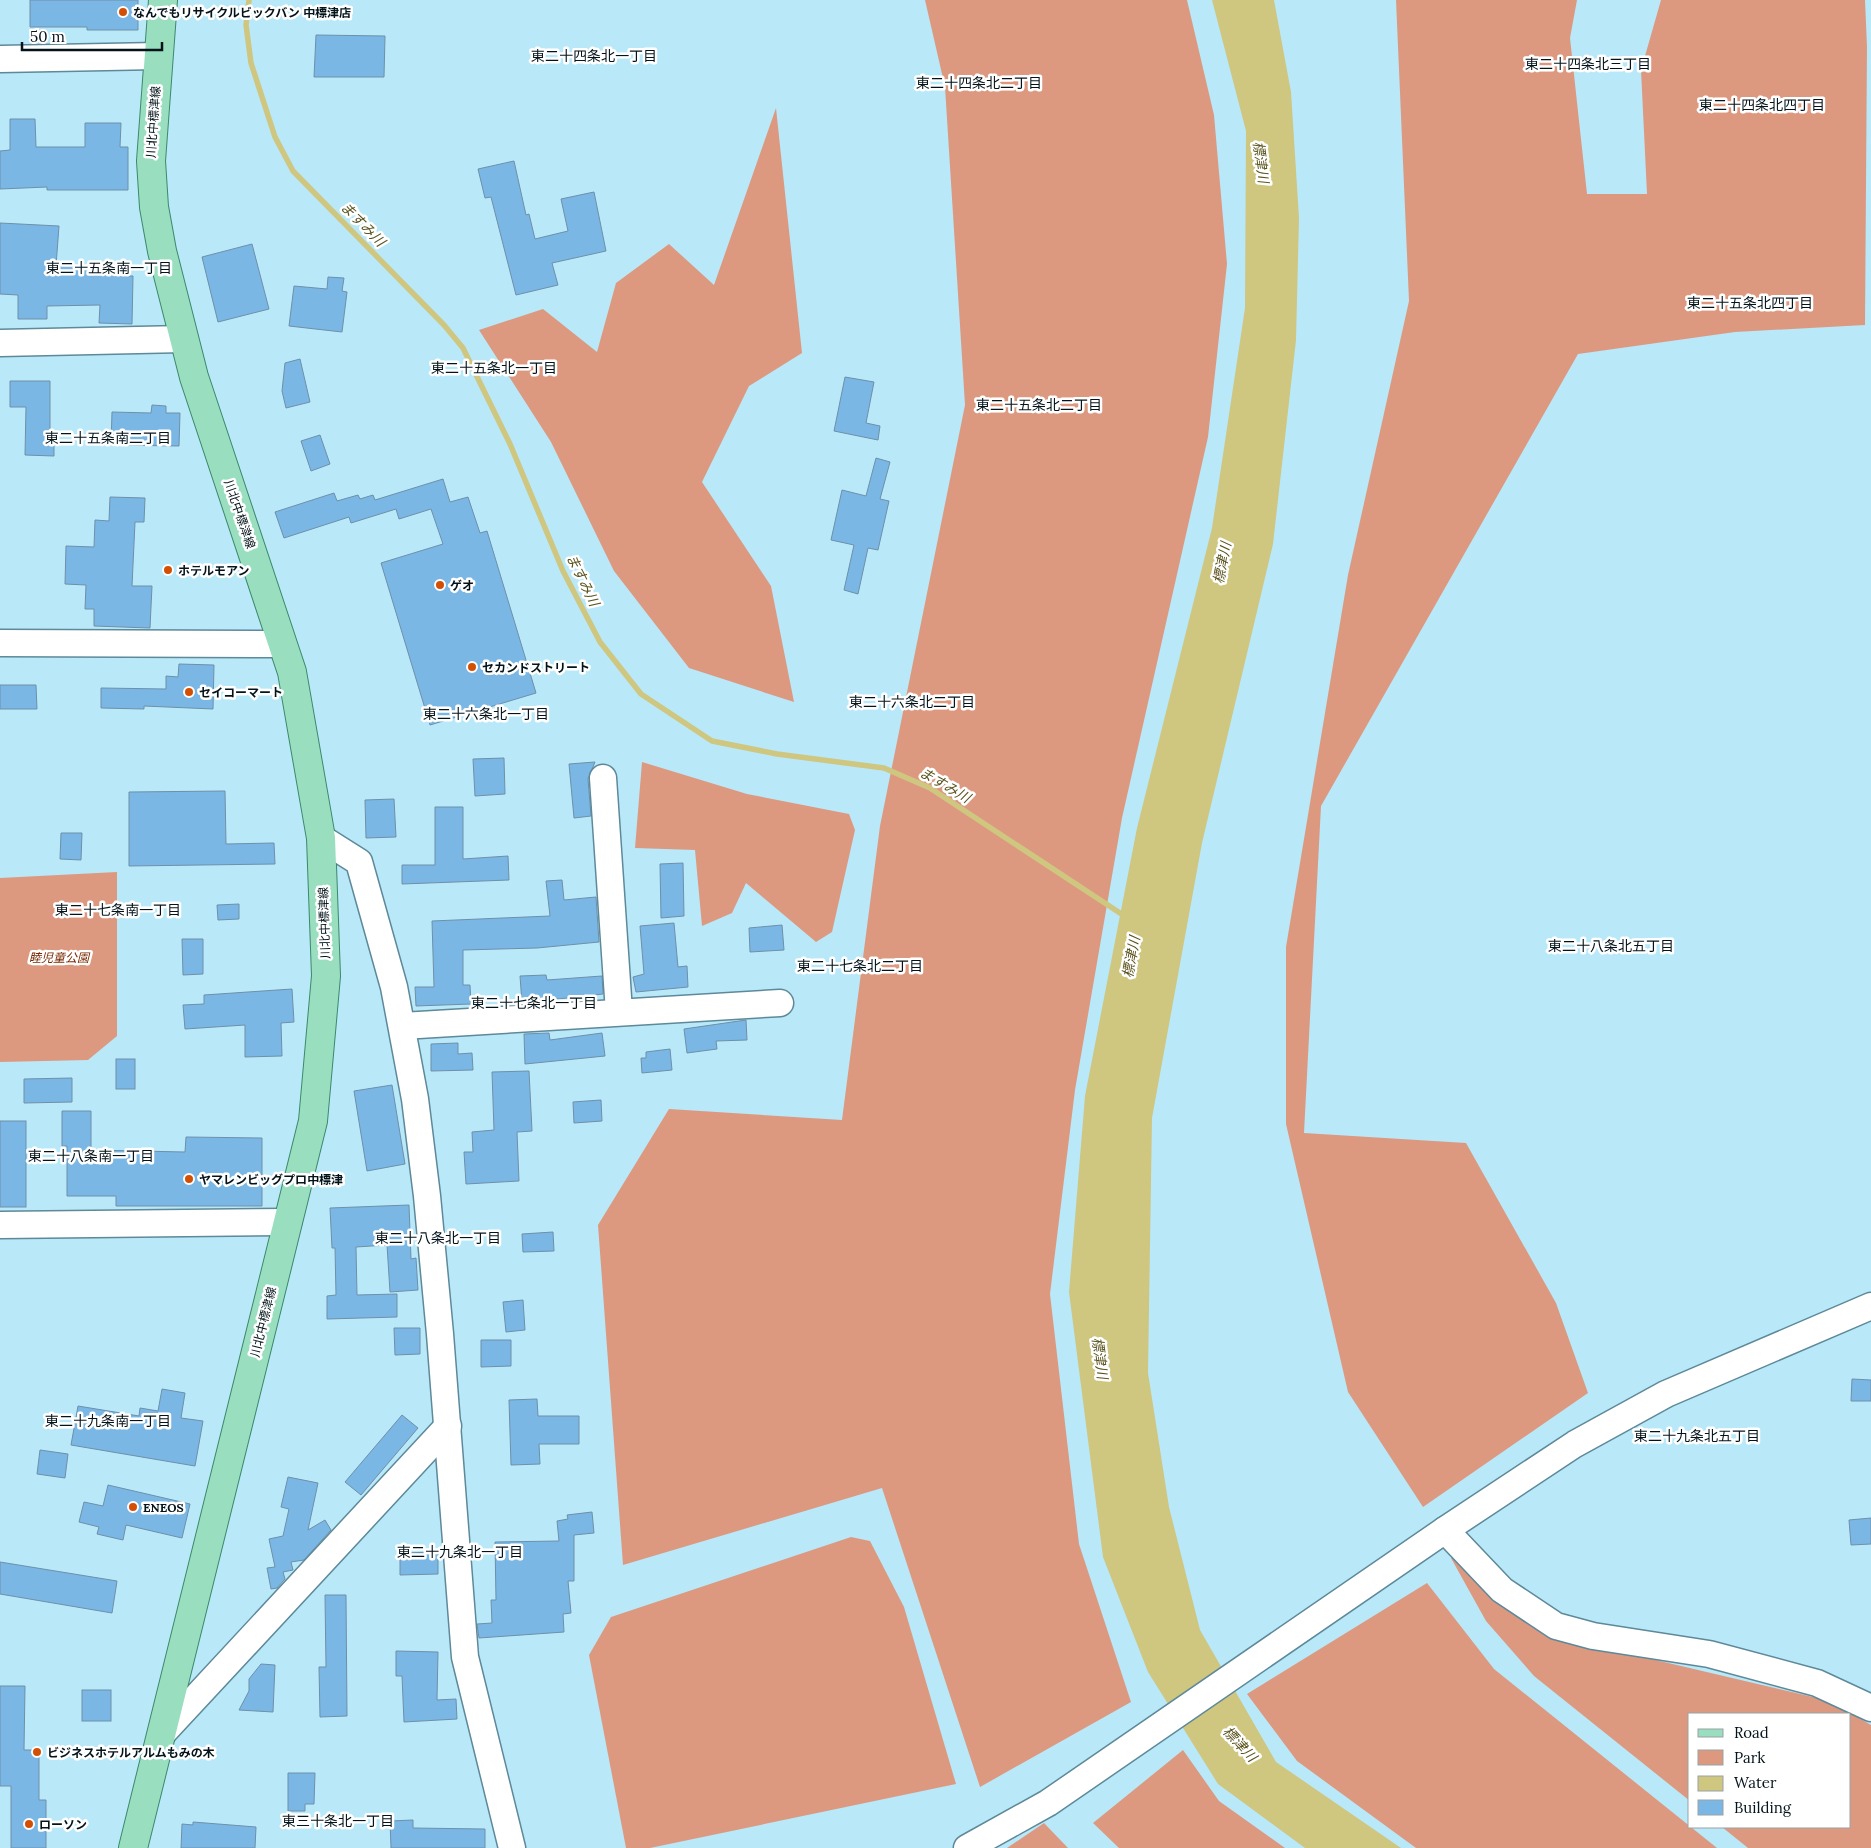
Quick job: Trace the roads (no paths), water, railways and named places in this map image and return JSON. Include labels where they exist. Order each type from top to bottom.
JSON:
[{"type":"main road","name":"川北中標津線","points":[[133,1848],[313,1121],[324,1006],[326,953],[321,838],[292,672],[194,377],[162,251],[154,207],[151,161],[163,0]]},
{"type":"street","points":[[0,59],[158,56]]},
{"type":"street","points":[[0,343],[184,340]]},
{"type":"street","points":[[0,643],[282,644]]},
{"type":"street","points":[[603,778],[619,1012]]},
{"type":"street","points":[[321,838],[359,862],[394,987],[402,1026],[415,1099],[427,1196],[448,1426],[465,1657],[512,1848]]},
{"type":"street","points":[[402,1026],[780,1003]]},
{"type":"street","points":[[0,1225],[288,1222]]},
{"type":"street","points":[[967,1848],[1048,1803],[1412,1554],[1444,1530],[1575,1444],[1666,1394],[1871,1306]]},
{"type":"street","points":[[161,1735],[448,1426]]},
{"type":"street","points":[[1444,1530],[1502,1590],[1556,1626],[1592,1636],[1719,1656],[1817,1683],[1871,1708]]},
{"type":"water","name":"標津川","points":[[1212,0],[1274,0],[1291,92],[1299,218],[1296,340],[1273,544],[1202,843],[1152,1118],[1148,1373],[1169,1507],[1200,1630],[1276,1762],[1401,1848],[1305,1848],[1218,1784],[1148,1672],[1103,1557],[1069,1292],[1085,1096],[1137,828],[1212,528],[1245,308],[1246,131]]},
{"type":"waterway","name":"ますみ川","points":[[249,0],[246,25],[251,63],[275,137],[293,171],[444,325],[463,348],[510,444],[563,571],[600,642],[641,694],[712,741],[777,754],[884,768],[930,788],[1126,917]]},
{"type":"place","name":"なんでもリサイクルビックバン 中標津店","points":[[123,12]]},
{"type":"place","name":"ホテルモアン","points":[[168,570]]},
{"type":"place","name":"ゲオ","points":[[440,585]]},
{"type":"place","name":"セカンドストリート","points":[[472,667]]},
{"type":"place","name":"セイコーマート","points":[[189,692]]},
{"type":"place","name":"ヤマレンビッグプロ中標津","points":[[189,1179]]},
{"type":"place","name":"ENEOS","points":[[133,1507]]},
{"type":"place","name":"ビジネスホテルアルムもみの木","points":[[37,1752]]},
{"type":"place","name":"ローソン","points":[[29,1824]]},
{"type":"district","name":"東二十四条北一丁目","points":[[594,56]]},
{"type":"district","name":"東二十四条北三丁目","points":[[1588,64]]},
{"type":"district","name":"東二十四条北二丁目","points":[[979,83]]},
{"type":"district","name":"東二十四条北四丁目","points":[[1762,105]]},
{"type":"district","name":"東二十五条南一丁目","points":[[109,268]]},
{"type":"district","name":"東二十五条北四丁目","points":[[1750,303]]},
{"type":"district","name":"東二十五条北一丁目","points":[[494,368]]},
{"type":"district","name":"東二十五条北二丁目","points":[[1039,405]]},
{"type":"district","name":"東二十五条南二丁目","points":[[108,438]]},
{"type":"district","name":"東二十六条北二丁目","points":[[912,702]]},
{"type":"district","name":"東二十六条北一丁目","points":[[486,714]]},
{"type":"district","name":"東二十七条南一丁目","points":[[118,910]]},
{"type":"district","name":"東二十八条北五丁目","points":[[1611,946]]},
{"type":"district","name":"東二十七条北二丁目","points":[[860,966]]},
{"type":"district","name":"東二十七条北一丁目","points":[[534,1003]]},
{"type":"district","name":"東二十八条南一丁目","points":[[91,1156]]},
{"type":"district","name":"東二十八条北一丁目","points":[[438,1238]]},
{"type":"district","name":"東二十九条南一丁目","points":[[108,1421]]},
{"type":"district","name":"東二十九条北五丁目","points":[[1697,1436]]},
{"type":"district","name":"東二十九条北一丁目","points":[[460,1552]]},
{"type":"district","name":"東三十条北一丁目","points":[[338,1821]]},
{"type":"park label","name":"睦児童公園","points":[[59,957]]}]
